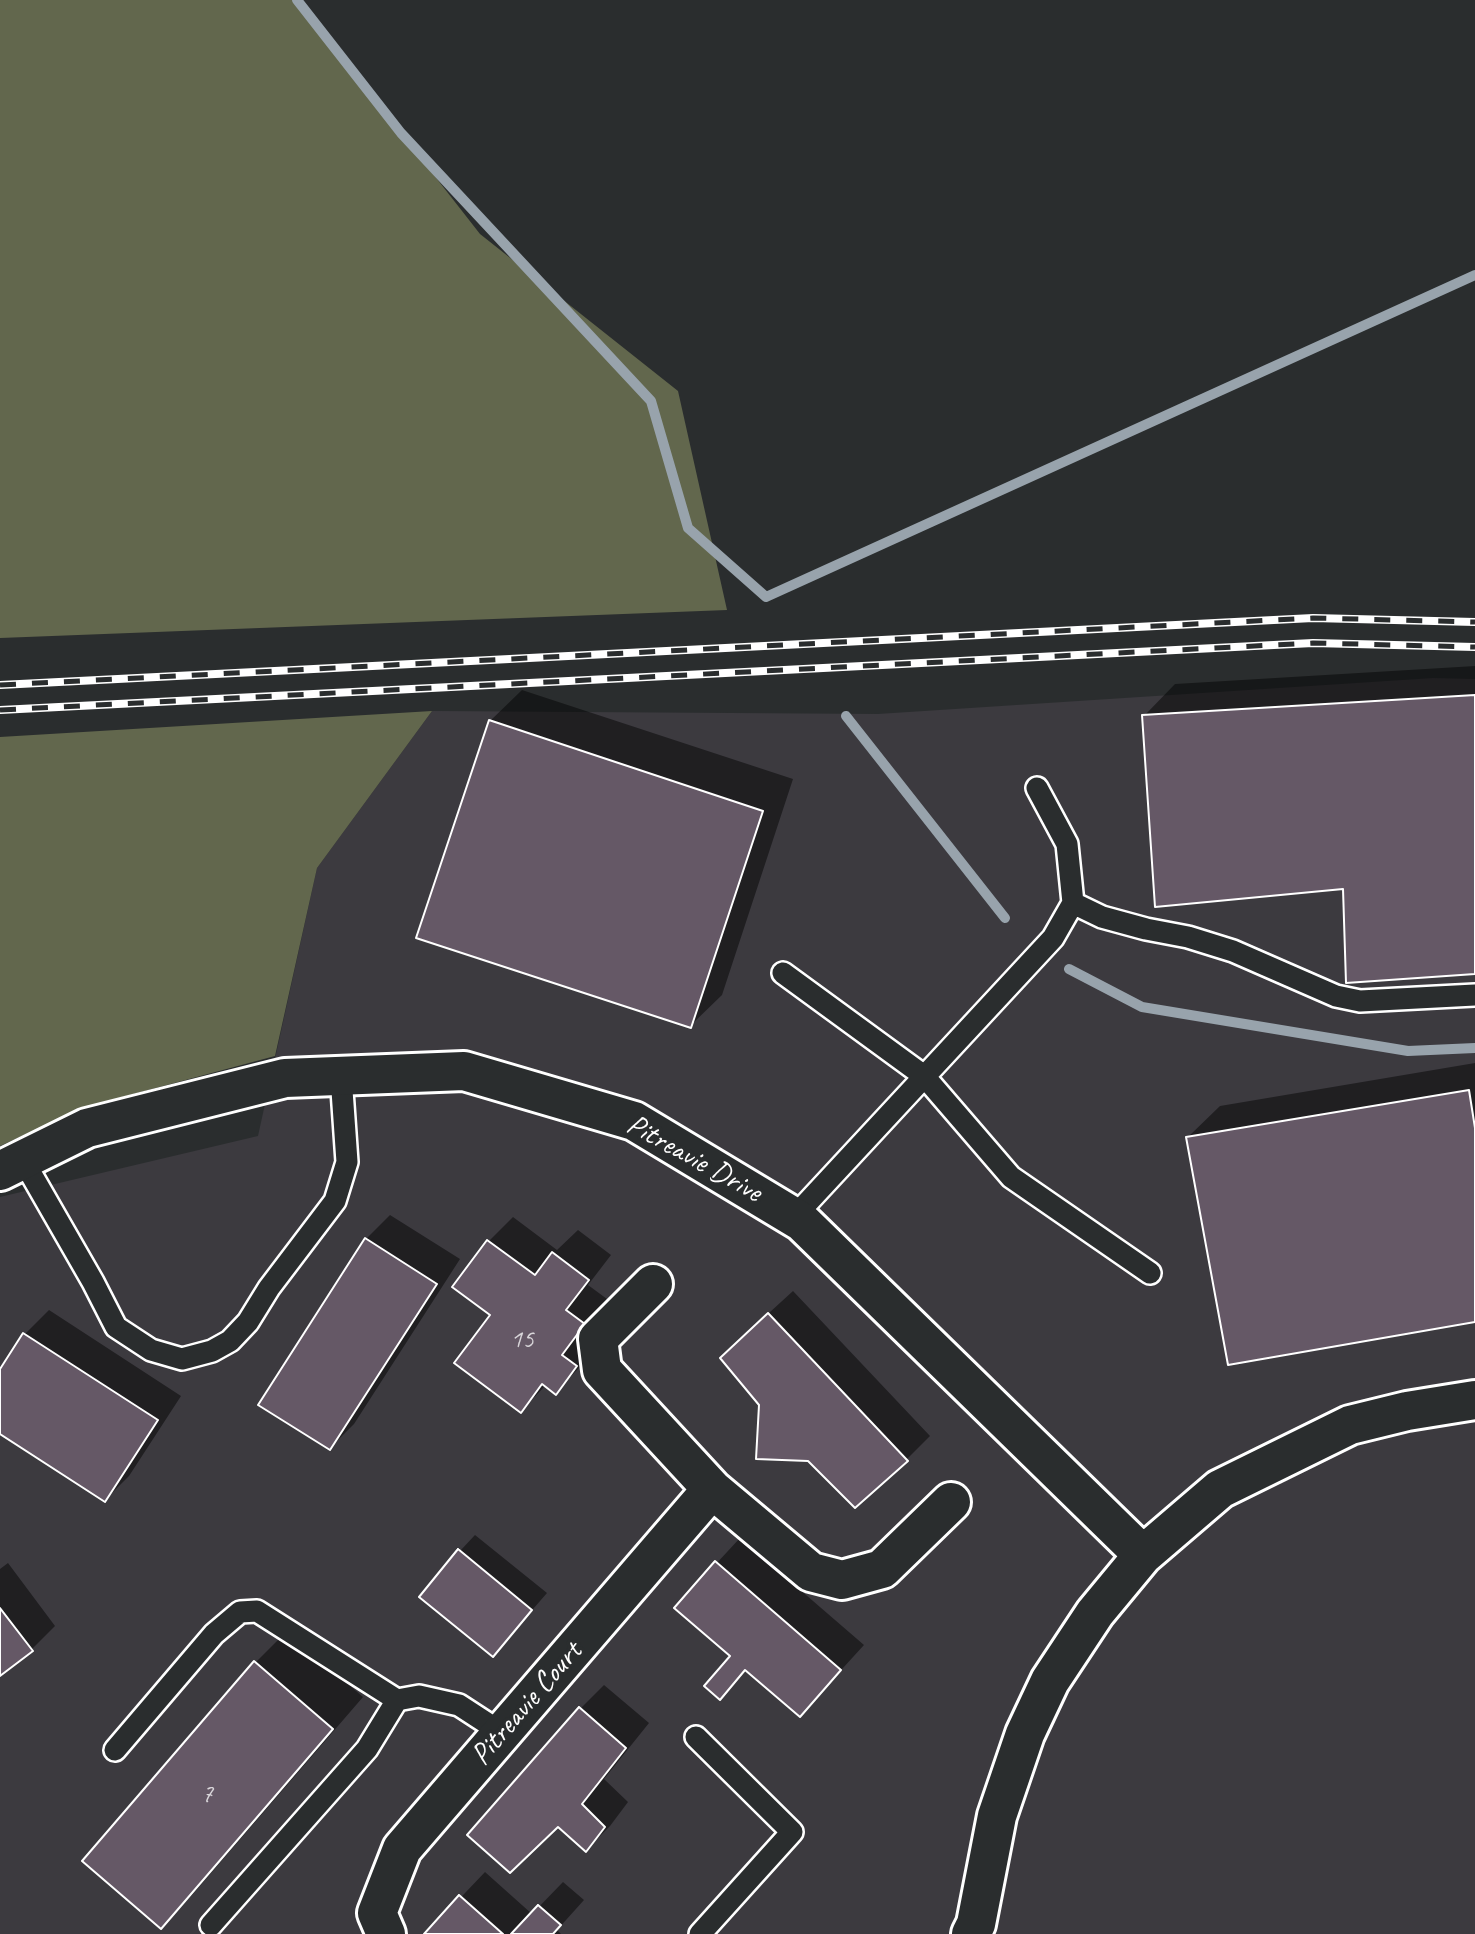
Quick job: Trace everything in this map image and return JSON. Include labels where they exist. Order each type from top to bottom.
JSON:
[{"type":"street","name":"Pitreavie Drive","points":[[11,1166],[88,1128],[285,1078],[464,1071],[634,1121],[794,1217],[822,1241],[1143,1555]]},
{"type":"street","points":[[653,1284],[598,1339],[601,1370],[712,1489],[811,1572],[842,1580],[881,1569],[951,1502]]},
{"type":"street","points":[[971,1934],[976,1924],[997,1816],[1025,1734],[1051,1681],[1095,1613],[1143,1555],[1220,1489],[1350,1425],[1407,1411],[1475,1400]]},
{"type":"street","name":"Pitreavie Court","points":[[386,1934],[377,1913],[402,1849],[712,1489]]},
{"type":"lane","points":[[794,1217],[1053,938],[1073,903],[1067,844],[1037,788]]},
{"type":"lane","points":[[1073,903],[1102,917],[1188,937],[1233,951],[1336,996],[1360,1001],[1475,995]]},
{"type":"lane","points":[[783,973],[924,1076],[1010,1177],[1150,1273]]},
{"type":"lane","points":[[11,1166],[93,1282],[116,1327],[150,1350],[182,1359],[212,1350],[230,1341],[248,1322],[269,1289],[335,1201],[347,1162],[341,1076]]},
{"type":"lane","points":[[115,1750],[214,1634],[240,1612],[257,1611],[397,1700],[419,1696],[459,1705],[502,1733]]},
{"type":"lane","points":[[212,1925],[368,1749],[397,1700]]},
{"type":"lane","points":[[696,1737],[792,1832],[701,1934]]},
{"type":"shaded area","points":[[1433,678],[1475,679],[1475,1934],[0,1934],[0,1197],[258,1136],[317,868],[432,711],[878,714]]},
{"type":"green space","points":[[0,0],[297,0],[480,234],[678,391],[727,610],[0,638]]},
{"type":"green space","points":[[432,711],[317,868],[275,1056],[85,1107],[0,1146],[0,737]]},
{"type":"building","points":[[1475,695],[1475,974],[1346,983],[1343,889],[1155,907],[1142,715]]},
{"type":"building","points":[[489,720],[763,811],[691,1028],[416,938]]},
{"type":"building","points":[[1469,1090],[1475,1128],[1475,1322],[1228,1365],[1186,1137]]},
{"type":"building","points":[[365,1238],[437,1284],[330,1450],[258,1405]]},
{"type":"building","points":[[487,1240],[535,1275],[552,1252],[589,1280],[566,1310],[585,1324],[562,1355],[577,1366],[556,1395],[542,1384],[521,1413],[454,1363],[490,1315],[452,1287]]},
{"type":"building","points":[[768,1313],[908,1461],[855,1508],[808,1461],[756,1459],[759,1405],[720,1358]]},
{"type":"building","points":[[23,1333],[158,1420],[105,1502],[0,1434],[0,1369]]},
{"type":"building","points":[[458,1549],[532,1610],[493,1657],[419,1597]]},
{"type":"building","points":[[715,1561],[841,1670],[800,1717],[745,1670],[720,1700],[704,1686],[730,1656],[674,1608]]},
{"type":"building","points":[[0,1608],[33,1651],[0,1676]]},
{"type":"building","points":[[254,1661],[333,1729],[161,1929],[82,1861]]},
{"type":"building","points":[[579,1707],[626,1748],[582,1804],[605,1827],[586,1852],[558,1827],[510,1873],[467,1835]]},
{"type":"building","points":[[459,1895],[503,1934],[424,1934]]},
{"type":"building","points":[[538,1905],[561,1925],[553,1934],[511,1934]]},
{"type":"waterway","points":[[297,0],[401,133],[651,401],[688,528],[766,597],[1475,275]]},
{"type":"waterway","points":[[846,716],[1005,918]]},
{"type":"waterway","points":[[1069,969],[1142,1007],[1408,1051],[1475,1048]]},
{"type":"railway","points":[[0,685],[1313,618],[1475,622]]},
{"type":"railway","points":[[0,710],[1313,643],[1475,647]]}]
